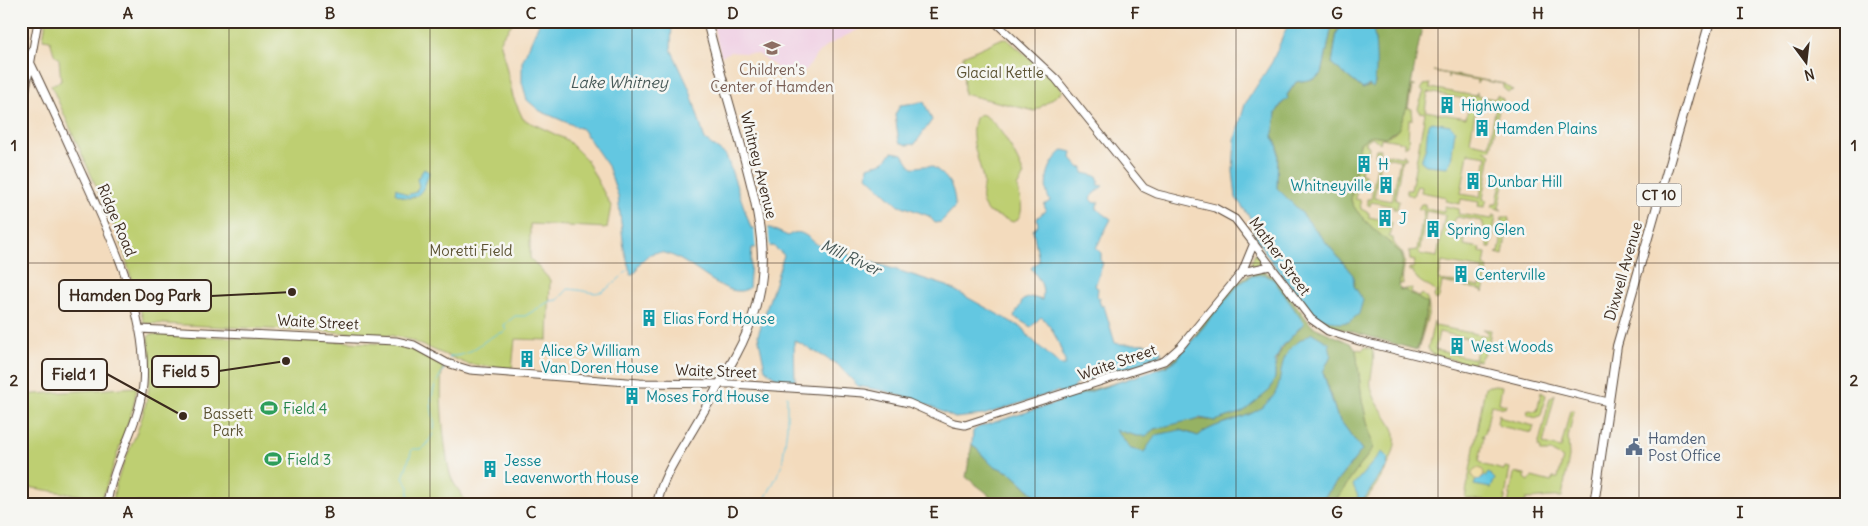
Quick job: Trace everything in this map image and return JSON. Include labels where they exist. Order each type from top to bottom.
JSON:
[{"type":"main road","name":"Whitney Avenue","points":[[657,505],[661,490],[672,466],[743,342],[754,314],[760,284],[763,249],[756,199],[707,21]]},
{"type":"main road","name":"Dixwell Avenue","points":[[1594,505],[1608,402],[1624,316],[1710,21]]},
{"type":"street","points":[[21,116],[38,21]]},
{"type":"street","name":"Mather Street","points":[[994,21],[1056,79],[1144,188],[1157,194],[1223,211],[1240,223],[1281,281],[1311,319],[1328,331],[1359,341],[1608,402]]},
{"type":"street","name":"Ridge Road","points":[[21,42],[117,251],[139,329],[144,362],[142,394],[135,419],[111,484],[107,505]]},
{"type":"street","name":"Waite Street","points":[[139,329],[390,340],[414,345],[448,363],[470,370],[873,395],[909,403],[954,423],[965,425],[1164,361],[1181,346],[1242,272],[1254,243]]},
{"type":"street","points":[[1242,272],[1270,266]]},
{"type":"shaded area","name":"Children's Center of Hamden","points":[[712,21],[875,21],[828,45],[817,54],[803,72],[784,79],[775,66],[758,54],[730,52],[721,56]]},
{"type":"shaded area","points":[[576,499],[610,502],[609,505],[577,505]]},
{"type":"green space","name":"Moretti Field","points":[[46,21],[514,21],[500,40],[513,97],[523,119],[567,140],[586,159],[611,206],[607,228],[530,224],[530,258],[550,280],[548,340],[515,339],[512,369],[467,364],[410,340],[389,335],[144,323],[121,242],[51,85],[61,81],[59,59],[54,54],[50,40],[43,39]]},
{"type":"green space","points":[[1333,21],[1349,21],[1337,31],[1332,64],[1363,89],[1375,84],[1375,40],[1370,23],[1352,21],[1423,21],[1407,107],[1398,130],[1385,137],[1371,135],[1360,143],[1351,200],[1365,220],[1401,253],[1403,262],[1399,286],[1400,291],[1404,290],[1428,304],[1417,350],[1328,325],[1311,315],[1363,300],[1354,286],[1353,275],[1300,211],[1277,188],[1278,147],[1273,137],[1276,113],[1296,82],[1314,79],[1322,74]]},
{"type":"green space","name":"Glacial Kettle","points":[[1003,38],[1007,39],[1042,69],[1063,91],[1035,111],[964,94],[963,56]]},
{"type":"green space","points":[[1433,71],[1505,84],[1513,90],[1508,92],[1503,88],[1503,84],[1479,80],[1477,84],[1477,80],[1449,75],[1448,79],[1448,74]]},
{"type":"green space","points":[[1430,84],[1430,88],[1475,96],[1477,92],[1477,96],[1495,99],[1497,95],[1503,99],[1503,103],[1500,103],[1491,149],[1484,150],[1491,154],[1483,199],[1487,200],[1484,207],[1478,206],[1479,202],[1461,199],[1460,204],[1445,201],[1446,197],[1421,192],[1422,187],[1417,186],[1413,196],[1407,194],[1407,190],[1411,190],[1425,113],[1420,112],[1418,108],[1424,91],[1421,90],[1424,85]],"holes":[[[1428,92],[1470,100],[1466,118],[1425,111]],[[1477,101],[1496,105],[1489,146],[1470,142]],[[1468,153],[1487,156],[1480,197],[1461,194]]]},
{"type":"green space","points":[[1411,85],[1416,86],[1412,87],[1408,108],[1411,109],[1412,120],[1409,120],[1408,145],[1404,147],[1404,142],[1381,138],[1380,143],[1372,137],[1365,142],[1369,147],[1368,153],[1364,153],[1360,174],[1365,175],[1364,180],[1359,179],[1355,199],[1360,200],[1361,209],[1369,213],[1369,217],[1392,222],[1389,237],[1393,238],[1394,243],[1402,252],[1404,258],[1403,284],[1399,284],[1403,262],[1401,253],[1365,220],[1351,200],[1360,143],[1371,135],[1385,137],[1395,133],[1407,107]]},
{"type":"green space","points":[[980,114],[987,117],[1000,130],[1012,149],[1024,175],[1017,187],[1021,211],[1020,215],[1013,222],[988,212],[982,202],[983,179],[973,141],[975,118]]},
{"type":"green space","points":[[1376,149],[1380,149],[1379,153],[1402,157],[1403,154],[1406,157],[1406,159],[1402,159],[1395,200],[1399,201],[1397,209],[1393,209],[1394,206],[1371,202],[1370,206],[1367,204],[1367,199],[1371,199],[1379,155],[1375,154]],"holes":[[[1381,156],[1400,160],[1392,201],[1374,198]]]},
{"type":"green space","points":[[1497,178],[1505,179],[1499,208],[1502,210],[1492,207],[1493,204],[1497,204],[1501,181]]},
{"type":"green space","points":[[1421,204],[1425,204],[1425,208],[1444,211],[1445,206],[1459,209],[1458,214],[1492,219],[1493,215],[1496,216],[1491,248],[1488,248],[1488,239],[1491,234],[1485,231],[1482,221],[1457,217],[1450,227],[1455,239],[1465,240],[1464,245],[1480,248],[1479,252],[1486,253],[1484,266],[1488,267],[1483,293],[1482,290],[1442,282],[1439,298],[1436,300],[1434,296],[1436,292],[1419,281],[1413,271],[1409,271],[1409,268],[1413,268],[1415,261],[1410,260],[1409,251],[1417,250],[1424,210],[1418,209]],"holes":[[[1426,211],[1445,215],[1437,257],[1419,254]],[[1442,262],[1484,269],[1480,287],[1439,280]]]},
{"type":"green space","points":[[1502,217],[1508,217],[1509,220],[1503,255],[1496,253],[1499,252],[1504,222],[1501,221]]},
{"type":"green space","points":[[1255,253],[1263,263],[1251,267],[1250,265]]},
{"type":"green space","points":[[1264,271],[1276,279],[1312,326],[1352,344],[1356,349],[1362,400],[1373,448],[1332,505],[1318,505],[1362,450],[1337,416],[1323,371],[1331,355],[1282,368],[1279,386],[1272,399],[1262,408],[1210,429],[1198,436],[1180,430],[1144,452],[1131,450],[1115,429],[1137,436],[1185,421],[1215,421],[1275,378],[1277,360],[1283,347],[1304,323],[1239,284],[1176,360],[1159,370],[1077,397],[1076,394],[1141,375],[1173,360],[1184,350],[1225,294],[1250,275]]},
{"type":"green space","points":[[1399,287],[1400,290],[1412,288],[1411,293],[1419,297],[1422,294],[1428,302],[1429,312],[1418,350],[1428,305],[1400,291]]},
{"type":"green space","points":[[1434,321],[1435,326],[1487,336],[1488,332],[1483,329],[1491,330],[1488,347],[1479,361],[1475,360],[1473,365],[1431,354],[1428,348]],"holes":[[[1439,332],[1479,341],[1475,359],[1435,350]]]},
{"type":"green space","name":"Bassett Park","points":[[151,334],[269,339],[276,343],[286,339],[392,344],[415,351],[443,365],[441,403],[448,463],[451,478],[466,505],[216,505],[114,502],[119,476],[138,429],[148,395],[151,361],[148,337]]},
{"type":"green space","points":[[1365,347],[1372,349],[1371,387],[1377,403],[1393,428],[1395,437],[1394,447],[1386,469],[1362,505],[1332,505],[1373,448],[1362,400],[1356,349],[1362,350]]},
{"type":"green space","points":[[1502,386],[1499,403],[1506,405],[1505,408],[1491,405],[1485,433],[1482,436],[1484,437],[1479,461],[1484,465],[1504,470],[1505,467],[1510,468],[1504,504],[1465,498],[1485,387]]},
{"type":"green space","points":[[137,387],[133,408],[102,499],[21,486],[21,395]]},
{"type":"green space","points":[[1541,392],[1546,395],[1541,415],[1536,418],[1527,415],[1528,410],[1537,411]]},
{"type":"green space","points":[[1555,394],[1543,444],[1561,448],[1570,410],[1574,411],[1568,437],[1569,457],[1562,497],[1526,499],[1525,505],[1508,505],[1514,473],[1525,475],[1525,478],[1529,481],[1532,477],[1551,482],[1553,478],[1558,478],[1563,458],[1552,452],[1540,452],[1541,448],[1538,447],[1550,398]]},
{"type":"green space","points":[[1499,414],[1502,418],[1534,426],[1532,433],[1499,426],[1497,423]]},
{"type":"green space","points":[[972,444],[992,465],[1011,473],[1034,495],[1056,498],[1060,505],[994,505],[987,493],[966,477]]},
{"type":"sand","points":[[1476,468],[1480,468],[1484,474],[1480,480],[1476,480],[1472,476],[1472,472]]},
{"type":"water","name":"Lake Whitney","points":[[540,21],[672,21],[671,49],[690,90],[705,140],[726,155],[751,228],[770,228],[788,236],[796,232],[800,233],[818,245],[947,286],[1024,329],[1029,337],[1060,365],[1065,365],[1065,361],[1056,338],[1046,321],[1041,317],[1031,327],[1014,317],[1023,300],[1031,297],[1042,300],[1042,286],[1031,268],[1039,261],[1033,230],[1038,225],[1037,218],[1046,210],[1044,205],[1050,201],[1046,187],[1048,173],[1054,160],[1064,150],[1072,152],[1071,158],[1080,168],[1083,167],[1083,173],[1097,176],[1098,185],[1103,186],[1090,198],[1095,203],[1099,202],[1097,209],[1111,219],[1096,248],[1101,253],[1101,262],[1103,263],[1095,286],[1098,288],[1097,297],[1101,298],[1099,300],[1101,306],[1104,306],[1115,343],[1152,345],[1162,352],[1160,356],[1152,361],[1090,380],[1082,378],[1073,372],[1079,382],[1073,387],[1077,396],[1167,366],[1176,360],[1239,284],[1252,276],[1264,274],[1274,280],[1304,323],[1281,348],[1275,362],[1275,378],[1270,390],[1243,412],[1215,421],[1200,418],[1154,429],[1146,436],[1137,436],[1116,430],[1131,449],[1144,452],[1156,435],[1180,430],[1198,436],[1215,426],[1252,413],[1261,408],[1274,396],[1279,384],[1282,364],[1290,349],[1312,333],[1329,343],[1331,355],[1323,372],[1337,416],[1362,450],[1318,505],[1060,505],[1056,498],[1035,495],[1011,473],[992,465],[972,444],[973,431],[979,427],[1062,401],[1059,391],[983,415],[955,418],[930,406],[889,392],[858,386],[837,364],[794,340],[795,381],[791,385],[783,384],[765,369],[758,335],[784,255],[773,246],[752,248],[749,288],[738,291],[711,280],[682,260],[668,254],[655,253],[644,259],[638,266],[637,271],[631,275],[624,249],[618,196],[608,166],[582,129],[540,111],[527,100],[522,82],[522,62]]},
{"type":"water","points":[[1293,21],[1333,21],[1322,74],[1314,79],[1296,82],[1287,95],[1288,99],[1282,103],[1276,113],[1273,137],[1278,147],[1277,188],[1300,211],[1353,275],[1354,286],[1363,300],[1359,314],[1349,322],[1339,323],[1311,315],[1266,254],[1253,231],[1251,219],[1236,198],[1233,171],[1235,139],[1245,104],[1272,62],[1286,29]]},
{"type":"water","points":[[1348,21],[1366,22],[1373,29],[1376,46],[1376,67],[1373,88],[1369,85],[1363,89],[1332,64],[1337,32]]},
{"type":"water","points":[[924,102],[932,120],[915,144],[907,145],[899,142],[895,115],[900,105]]},
{"type":"water","points":[[1432,122],[1450,125],[1455,130],[1451,161],[1447,167],[1426,165],[1421,161],[1426,147],[1428,124]]},
{"type":"water","points":[[892,152],[903,154],[914,167],[931,166],[946,178],[954,194],[955,207],[941,222],[935,223],[929,216],[897,204],[867,176],[868,167],[885,161]]},
{"type":"water","points":[[424,169],[429,172],[425,185],[418,195],[408,198],[395,193],[396,188],[407,195],[416,192],[419,186],[417,179]]},
{"type":"water","points":[[1382,452],[1388,458],[1387,466],[1360,505],[1341,505],[1342,502],[1356,500],[1358,496],[1353,485]]},
{"type":"water","points":[[1489,473],[1495,479],[1491,488],[1474,485],[1476,480],[1480,480]]},
{"type":"pier","points":[[754,226],[768,226],[770,249],[756,250]]},
{"type":"waterway","points":[[624,274],[629,269]]},
{"type":"waterway","points":[[449,359],[451,356],[466,353],[497,334],[505,332],[504,325],[515,316],[525,316],[550,301],[558,300],[568,289],[601,292],[621,277]]},
{"type":"waterway","points":[[408,505],[409,487],[403,478],[412,449],[422,449],[433,434],[432,396],[445,367]]},
{"type":"waterway","points":[[762,505],[782,466],[787,427],[787,396]]},
{"type":"place","name":"Children's Center of Hamden","points":[[772,48]]},
{"type":"place","name":"Highwood","points":[[1447,105]]},
{"type":"place","name":"Hamden Plains","points":[[1482,128]]},
{"type":"place","name":"H","points":[[1364,164]]},
{"type":"place","name":"Dunbar Hill","points":[[1473,181]]},
{"type":"place","name":"Whitneyville","points":[[1386,185]]},
{"type":"place","name":"J","points":[[1385,218]]},
{"type":"place","name":"Spring Glen","points":[[1433,229]]},
{"type":"place","name":"Centerville","points":[[1461,274]]},
{"type":"place","name":"Hamden Dog Park","points":[[292,292]]},
{"type":"place","name":"Elias Ford House","points":[[649,318]]},
{"type":"place","name":"West Woods","points":[[1457,346]]},
{"type":"place","name":"Alice & William Van Doren House","points":[[527,359]]},
{"type":"place","name":"Field 5","points":[[286,361]]},
{"type":"place","name":"Moses Ford House","points":[[632,396]]},
{"type":"place","name":"Field 4","points":[[269,408]]},
{"type":"place","name":"Field 1","points":[[183,416]]},
{"type":"place","name":"Hamden Post Office","points":[[1634,447]]},
{"type":"place","name":"Field 3","points":[[273,459]]},
{"type":"place","name":"Jesse Leavenworth House","points":[[490,469]]},
{"type":"water label","name":"Mill River","points":[[851,257]]}]
